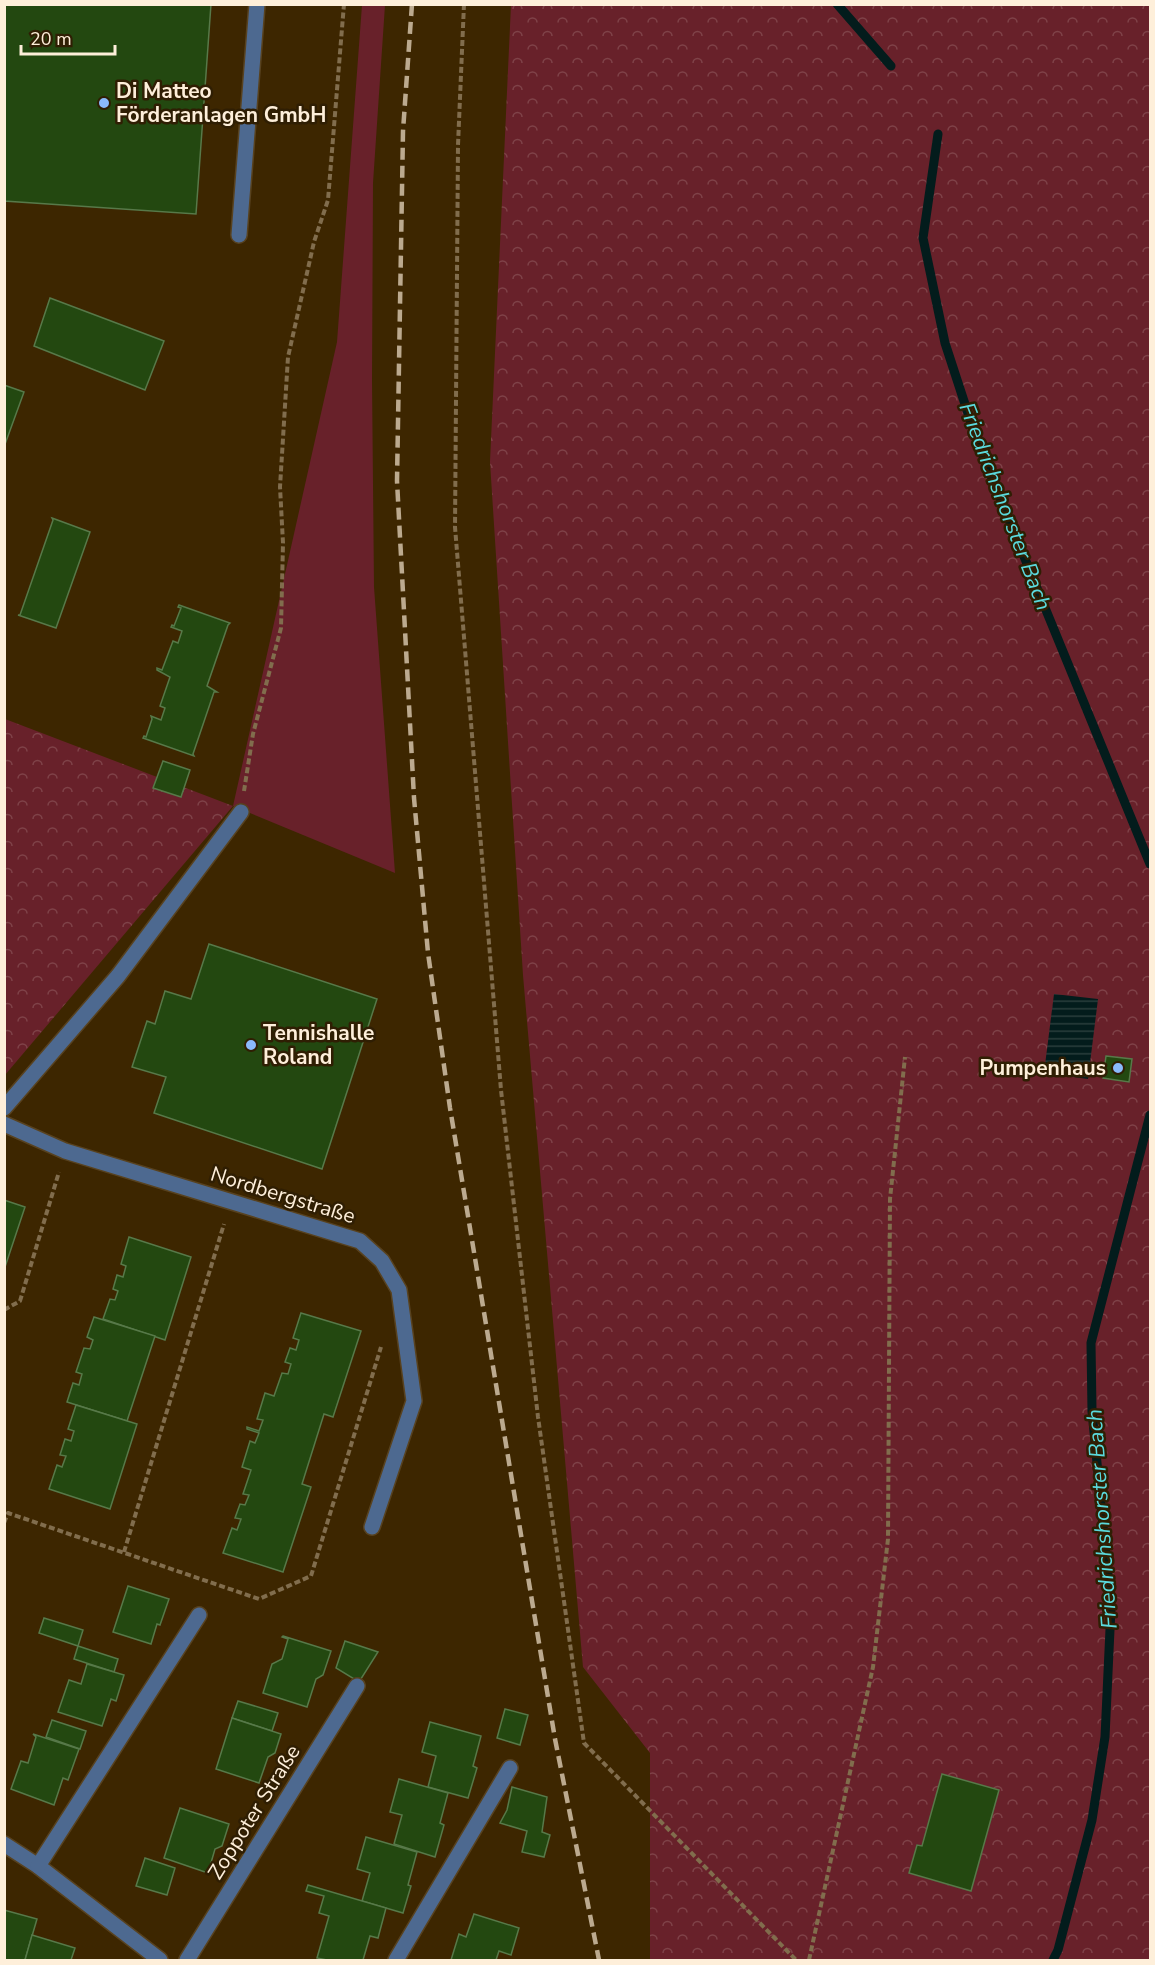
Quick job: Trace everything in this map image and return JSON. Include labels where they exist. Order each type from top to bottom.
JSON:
[{"type":"street","points":[[239,235],[257,4]]},
{"type":"street","points":[[4,1108],[118,976],[241,812]]},
{"type":"street","name":"Nordbergstraße","points":[[4,1124],[65,1151],[360,1241],[382,1261],[399,1290],[414,1401],[372,1527]]},
{"type":"street","points":[[39,1866],[199,1615]]},
{"type":"street","name":"Zoppoter Straße","points":[[187,1960],[357,1686]]},
{"type":"street","points":[[396,1960],[510,1768]]},
{"type":"street","points":[[4,1844],[39,1866],[160,1960]]},
{"type":"path","points":[[241,812],[253,734],[280,628],[283,543],[280,487],[288,357],[314,242],[328,200],[344,4]]},
{"type":"path","points":[[464,4],[458,145],[455,527],[501,1090],[538,1417],[584,1743],[796,1960]]},
{"type":"path","points":[[809,1960],[873,1667],[888,1539],[890,1199],[904,1057]]},
{"type":"path","points":[[4,1310],[20,1301],[65,1151]]},
{"type":"path","points":[[124,1552],[231,1201]]},
{"type":"path","points":[[4,1523],[8,1513],[259,1599],[311,1576],[386,1333],[403,1318]]},
{"type":"green space","points":[[362,5],[385,5],[373,183],[374,587],[395,873],[233,806],[337,342]]},
{"type":"green space","points":[[511,5],[1150,5],[1150,1960],[650,1960],[650,1753],[583,1667],[523,975],[490,462]]},
{"type":"green space","points":[[5,719],[233,806],[5,1075]]},
{"type":"water","points":[[1054,994],[1098,999],[1088,1079],[1044,1073]]},
{"type":"building","name":"Di Matteo Förderanlagen GmbH","points":[[4,4],[211,4],[196,214],[4,201]]},
{"type":"building","points":[[50,298],[164,341],[145,390],[34,346]]},
{"type":"building","points":[[4,385],[24,392],[4,447]]},
{"type":"building","points":[[52,518],[90,532],[56,628],[18,615],[20,615]]},
{"type":"building","points":[[179,605],[230,623],[207,686],[217,692],[214,692],[194,756],[143,738],[146,737],[151,716],[161,720],[165,708],[160,706],[170,677],[157,668],[162,670],[173,641],[178,643],[182,631],[171,627],[174,626],[181,608],[178,607]]},
{"type":"building","points":[[163,761],[190,770],[181,797],[153,788]]},
{"type":"building","name":"Tennishalle Roland","points":[[209,944],[377,999],[322,1169],[154,1113],[166,1077],[132,1067],[147,1021],[155,1024],[165,991],[191,999]]},
{"type":"building","name":"Pumpenhaus","points":[[1106,1056],[1132,1059],[1129,1082],[1103,1078]]},
{"type":"building","points":[[4,1200],[25,1207],[4,1270]]},
{"type":"building","points":[[129,1237],[191,1257],[165,1340],[103,1319],[110,1299],[115,1300],[118,1291],[113,1289],[117,1275],[123,1277],[126,1266],[121,1264]]},
{"type":"building","points":[[301,1313],[361,1331],[333,1417],[324,1414],[302,1484],[311,1487],[283,1572],[223,1553],[232,1528],[237,1530],[241,1519],[235,1518],[240,1504],[245,1505],[249,1495],[243,1494],[251,1470],[242,1467],[250,1441],[255,1443],[259,1433],[247,1427],[259,1431],[263,1420],[257,1419],[265,1393],[274,1396],[282,1373],[288,1374],[291,1364],[285,1362],[290,1348],[296,1350],[299,1340],[293,1338]]},
{"type":"building","points":[[94,1317],[155,1336],[127,1421],[67,1402],[73,1383],[79,1385],[82,1374],[76,1372],[84,1348],[90,1349],[93,1340],[87,1337]]},
{"type":"building","points":[[76,1405],[137,1424],[110,1509],[49,1489],[57,1465],[62,1467],[66,1456],[60,1455],[65,1439],[71,1441],[74,1431],[68,1429]]},
{"type":"building","points":[[128,1586],[169,1599],[160,1625],[157,1624],[151,1644],[113,1632]]},
{"type":"building","points":[[44,1618],[83,1630],[78,1646],[39,1633]]},
{"type":"building","points":[[283,1636],[331,1651],[323,1675],[316,1679],[307,1707],[263,1693],[272,1664],[282,1659],[288,1639]]},
{"type":"building","points":[[345,1641],[378,1652],[359,1682],[336,1668]]},
{"type":"building","points":[[78,1646],[118,1659],[114,1672],[74,1659]]},
{"type":"building","points":[[87,1664],[124,1675],[116,1701],[111,1699],[102,1726],[58,1712],[69,1680],[81,1684]]},
{"type":"building","points":[[238,1701],[278,1713],[272,1731],[232,1718]]},
{"type":"building","points":[[505,1709],[528,1715],[520,1745],[497,1738]]},
{"type":"building","points":[[232,1718],[281,1734],[275,1753],[268,1757],[259,1783],[216,1769]]},
{"type":"building","points":[[52,1720],[86,1731],[80,1749],[46,1737]]},
{"type":"building","points":[[430,1722],[481,1736],[473,1766],[477,1768],[468,1798],[428,1787],[436,1756],[422,1752]]},
{"type":"building","points":[[33,1734],[79,1749],[68,1780],[63,1778],[54,1805],[11,1789],[21,1761],[28,1763],[36,1737]]},
{"type":"building","points":[[942,1774],[999,1790],[971,1891],[909,1873],[917,1845],[922,1846]]},
{"type":"building","points":[[399,1779],[448,1793],[440,1823],[444,1825],[435,1857],[394,1844],[402,1815],[390,1812]]},
{"type":"building","points":[[512,1787],[547,1797],[542,1832],[550,1835],[544,1857],[522,1852],[527,1831],[500,1823],[507,1810]]},
{"type":"building","points":[[180,1808],[229,1824],[222,1846],[215,1849],[208,1873],[164,1858]]},
{"type":"building","points":[[366,1837],[417,1852],[403,1913],[362,1901],[370,1873],[357,1869]]},
{"type":"building","points":[[145,1858],[175,1868],[167,1895],[136,1886]]},
{"type":"building","points":[[308,1885],[386,1908],[378,1938],[370,1936],[363,1960],[317,1958],[329,1916],[319,1913],[324,1896],[306,1891]]},
{"type":"building","points":[[4,1910],[37,1919],[25,1960],[4,1960]]},
{"type":"building","points":[[474,1914],[519,1928],[511,1955],[499,1951],[496,1960],[451,1960],[459,1934],[466,1937]]},
{"type":"building","points":[[32,1935],[75,1948],[71,1960],[25,1960]]},
{"type":"waterway","name":"Friedrichshorster Bach","points":[[837,4],[891,66]]},
{"type":"waterway","name":"Friedrichshorster Bach","points":[[938,134],[923,238],[945,343],[978,444],[1150,864]]},
{"type":"waterway","name":"Friedrichshorster Bach","points":[[1053,1960],[1058,1950],[1092,1820],[1105,1737],[1111,1608],[1092,1411],[1091,1343],[1150,1115]]},
{"type":"railway","points":[[412,4],[403,131],[397,481],[414,798],[428,953],[450,1108],[555,1739],[599,1960]]},
{"type":"place","name":"Di Matteo Förderanlagen GmbH","points":[[104,103]]},
{"type":"place","name":"Tennishalle Roland","points":[[251,1045]]},
{"type":"place","name":"Pumpenhaus","points":[[1118,1068]]}]
